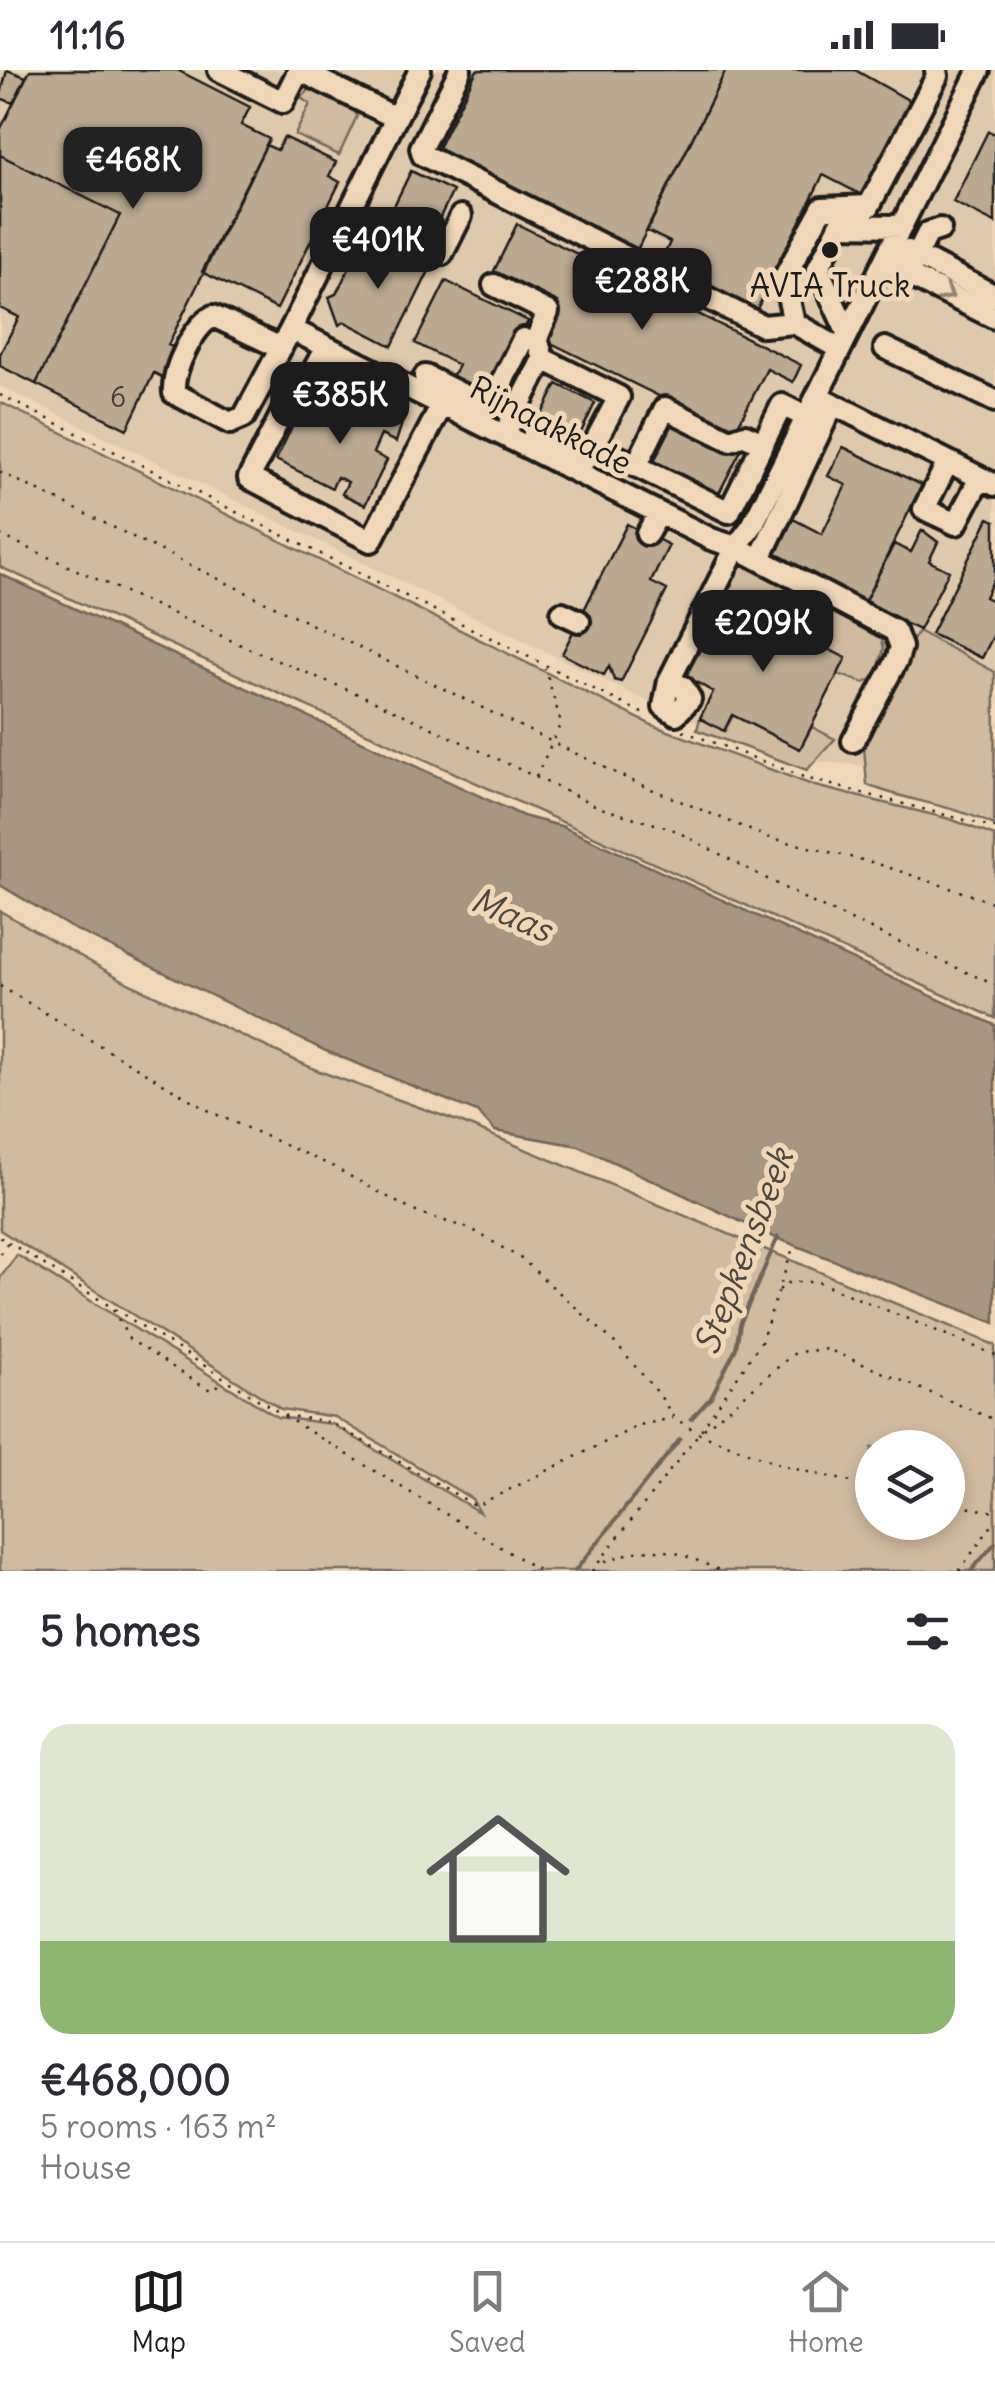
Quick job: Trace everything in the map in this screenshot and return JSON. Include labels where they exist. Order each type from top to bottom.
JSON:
[{"type":"street","points":[[218,70],[283,102],[299,70],[396,118]]},
{"type":"street","points":[[286,338],[420,70]]},
{"type":"street","points":[[460,70],[421,148],[423,155],[763,326],[794,324],[844,342]]},
{"type":"street","points":[[794,324],[784,278],[822,208],[870,206],[918,114],[936,70]]},
{"type":"street","points":[[764,550],[825,400],[844,342],[979,70]]},
{"type":"street","points":[[918,114],[950,128]]},
{"type":"street","points":[[351,210],[442,254],[461,216]]},
{"type":"street","points":[[844,342],[818,269],[840,225],[902,226]]},
{"type":"street","points":[[912,265],[928,233],[940,228]]},
{"type":"street","points":[[888,252],[995,318]]},
{"type":"street","points":[[912,265],[995,296]]},
{"type":"street","points":[[494,285],[548,312],[536,338],[543,359],[504,436]]},
{"type":"street","name":"Rijnaakkade","points":[[286,338],[237,423],[181,400],[174,392],[174,376],[204,321],[213,316],[425,376],[442,405],[504,436],[586,459],[636,501],[736,546],[895,631],[901,647],[897,660],[853,740]]},
{"type":"street","points":[[425,376],[489,408],[523,339]]},
{"type":"street","points":[[326,348],[308,380],[295,388],[249,478],[371,541],[442,405]]},
{"type":"street","points":[[885,348],[995,400]]},
{"type":"street","points":[[543,359],[620,397],[586,459]]},
{"type":"street","points":[[669,681],[806,417],[825,400]]},
{"type":"street","points":[[825,400],[988,481],[956,524],[924,509],[948,462]]},
{"type":"street","points":[[534,433],[586,459],[643,470],[729,512],[782,405],[806,417]]},
{"type":"street","points":[[636,501],[665,408],[730,440],[746,435],[764,443]]},
{"type":"street","points":[[647,534],[659,513]]},
{"type":"path","points":[[0,394],[662,722]]},
{"type":"path","points":[[0,472],[632,781],[767,837],[875,863],[995,904]]},
{"type":"path","points":[[0,535],[262,654],[375,700],[601,808],[672,829],[813,903],[995,985]]},
{"type":"path","points":[[535,779],[561,723],[545,667]]},
{"type":"path","points":[[680,730],[808,779],[995,828]]},
{"type":"path","points":[[0,986],[214,1113],[330,1165],[413,1211],[472,1230],[523,1260],[614,1342],[674,1418],[699,1433],[783,1466],[855,1483]]},
{"type":"path","points":[[0,1236],[223,1378],[540,1571]]},
{"type":"path","points":[[0,1255],[8,1242]]},
{"type":"path","points":[[592,1571],[699,1433],[761,1342],[793,1248]]},
{"type":"path","points":[[778,1292],[790,1282],[818,1282],[995,1355]]},
{"type":"path","points":[[112,1309],[129,1339],[207,1389],[216,1388],[223,1378]]},
{"type":"path","points":[[699,1433],[796,1352],[827,1348],[995,1420]]},
{"type":"path","points":[[283,1415],[330,1422],[476,1506],[640,1424],[674,1418]]},
{"type":"path","points":[[302,1416],[305,1428]]},
{"type":"path","points":[[965,1507],[995,1512]]},
{"type":"path","points":[[959,1571],[995,1520]]},
{"type":"path","points":[[601,1563],[636,1551],[666,1548],[722,1571]]},
{"type":"shaded area","points":[[0,70],[995,70],[995,827],[861,765],[795,760],[661,708],[0,386]]},
{"type":"shaded area","points":[[313,86],[353,105],[357,116],[339,155],[295,135],[310,104],[301,98]]},
{"type":"shaded area","points":[[0,402],[652,725],[815,786],[950,819],[995,836],[995,1018],[0,567]]},
{"type":"shaded area","points":[[741,559],[879,630],[884,648],[876,677],[864,683],[838,674],[845,658],[726,599],[720,593],[732,562]]},
{"type":"shaded area","points":[[918,631],[995,672],[994,825],[867,785],[863,734]]},
{"type":"shaded area","points":[[734,714],[800,748],[812,727],[835,739],[807,770],[697,730],[700,718],[725,730]]},
{"type":"shaded area","points":[[0,911],[130,984],[316,1070],[460,1122],[995,1345],[995,1571],[0,1571],[0,1278],[17,1255],[277,1417],[332,1424],[479,1512],[472,1499],[335,1417],[281,1409],[0,1230]]},
{"type":"water","name":"Maas","points":[[0,574],[523,816],[561,826],[995,1025],[995,1323],[774,1237],[579,1146],[495,1131],[477,1112],[326,1051],[70,927],[0,885]]},
{"type":"building","points":[[7,70],[26,77],[13,103],[0,98]]},
{"type":"building","points":[[30,70],[177,70],[250,107],[241,125],[269,139],[168,345],[178,349],[164,378],[154,373],[127,429],[36,384],[120,215],[0,155],[0,130]]},
{"type":"building","points":[[477,70],[726,70],[635,254],[435,154]]},
{"type":"building","points":[[726,70],[855,70],[910,101],[866,197],[823,175],[755,313],[659,266],[670,242],[647,231]]},
{"type":"building","points":[[988,131],[995,134],[995,223],[953,202]]},
{"type":"building","points":[[284,137],[336,162],[329,176],[340,182],[277,309],[202,272],[266,145],[277,150]]},
{"type":"building","points":[[0,155],[120,215],[36,384],[0,366],[0,354],[19,317],[0,308]]},
{"type":"building","points":[[411,171],[453,191],[432,233],[391,212]]},
{"type":"building","points":[[517,224],[801,365],[793,382],[767,369],[734,433],[541,338],[558,302],[494,271]]},
{"type":"building","points":[[364,238],[429,271],[392,346],[345,322],[339,325],[329,297],[336,294]]},
{"type":"building","points":[[446,281],[528,321],[487,402],[449,383],[458,365],[415,343]]},
{"type":"building","points":[[557,384],[595,403],[574,447],[535,428]]},
{"type":"building","points":[[343,396],[396,423],[398,418],[403,420],[396,442],[381,435],[373,453],[387,460],[365,505],[342,494],[348,482],[337,477],[332,488],[276,460],[303,404],[331,419]]},
{"type":"building","points":[[676,418],[741,450],[717,497],[652,465]]},
{"type":"building","points":[[843,447],[922,485],[864,603],[774,558],[793,519],[822,534],[846,485],[828,476]]},
{"type":"building","points":[[989,518],[995,521],[995,577],[985,597],[995,602],[995,632],[982,658],[931,634]]},
{"type":"building","points":[[627,524],[669,545],[651,582],[667,590],[621,682],[614,680],[609,666],[604,675],[562,654]]},
{"type":"building","points":[[922,530],[938,542],[929,561],[949,571],[919,630],[864,603],[894,544],[911,552]]},
{"type":"building","points":[[727,599],[846,658],[800,749],[732,715],[724,731],[700,718],[713,692],[686,676]]},
{"type":"waterway","name":"Stepkensbeek","points":[[691,1419],[711,1397],[736,1348],[740,1324],[778,1237]]},
{"type":"waterway","name":"Stepkensbeek","points":[[575,1571],[680,1439]]},
{"type":"waterway","points":[[971,1571],[995,1543]]},
{"type":"place","name":"AVIA Truck","points":[[830,250]]}]
